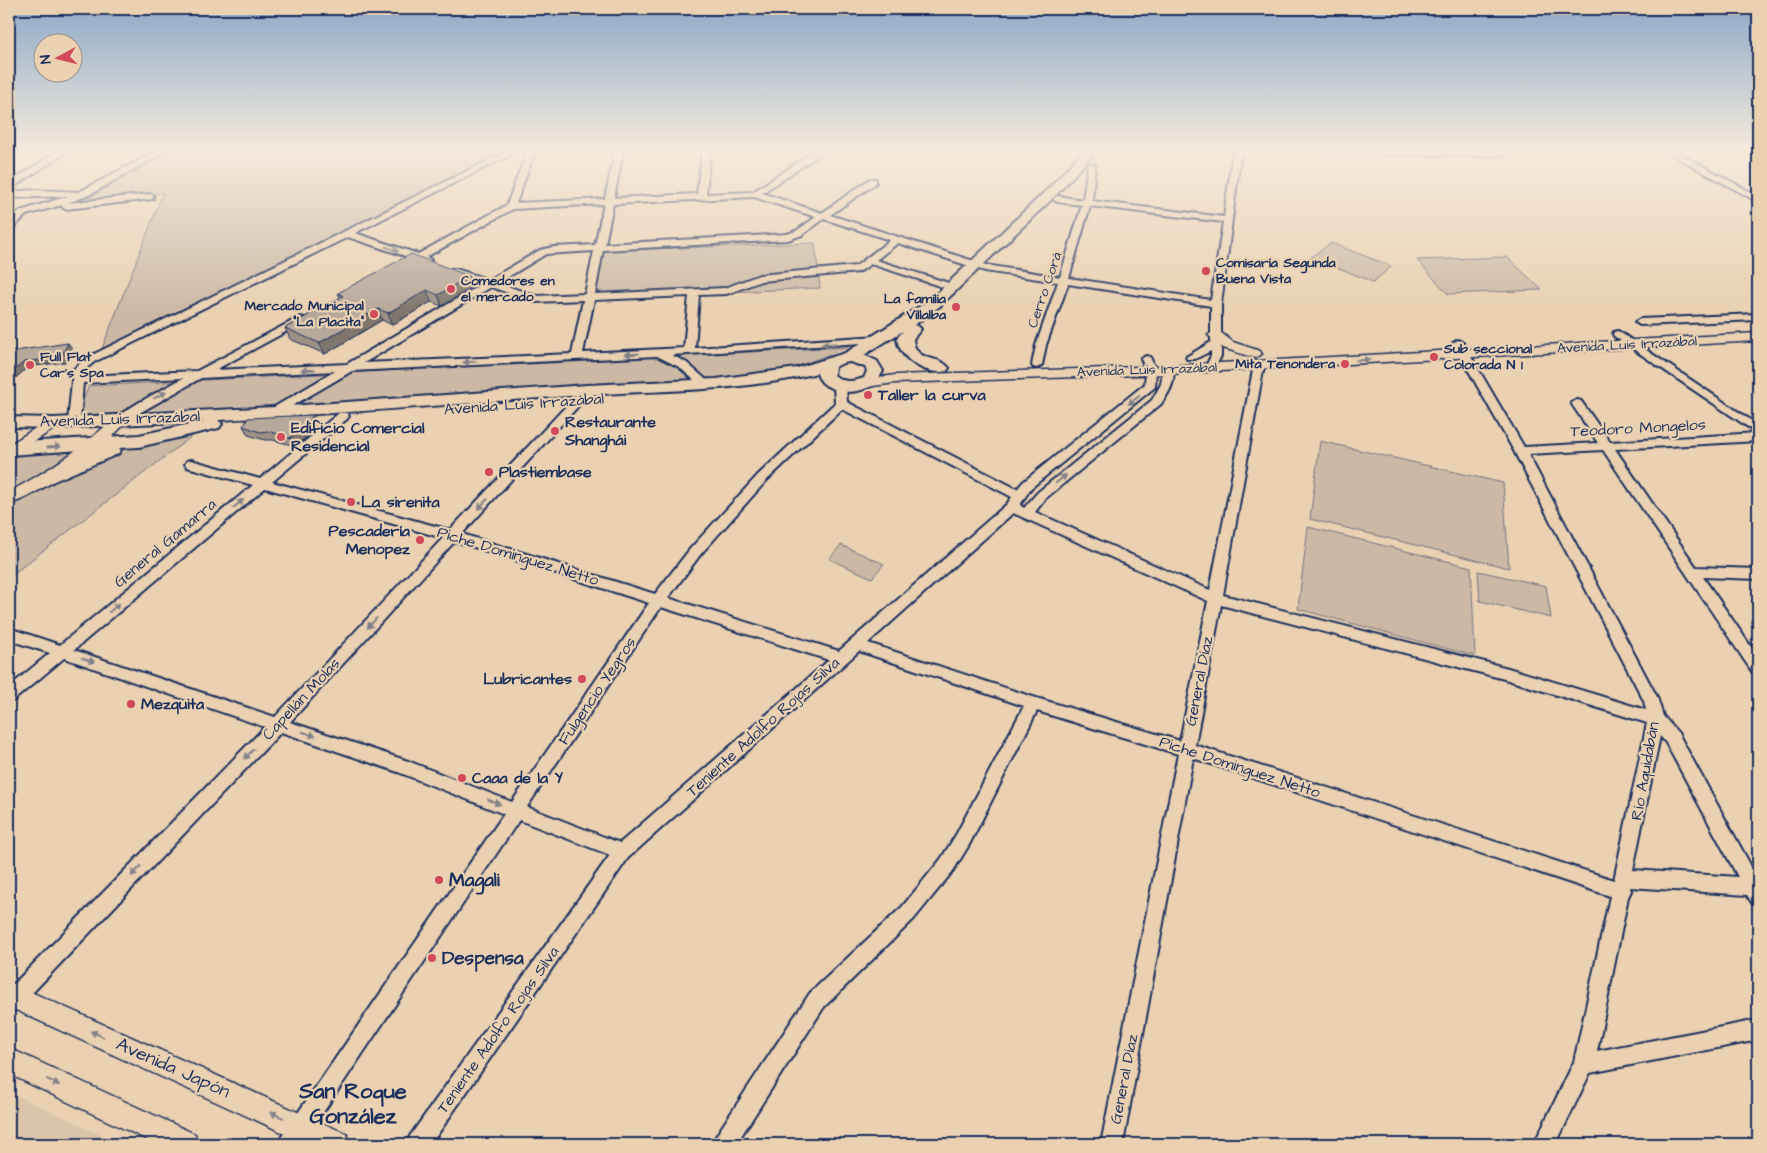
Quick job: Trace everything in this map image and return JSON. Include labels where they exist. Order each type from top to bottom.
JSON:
[{"type":"highway","points":[[866,383],[874,374],[872,366],[890,344],[934,315],[1039,205]]},
{"type":"highway","points":[[850,357],[923,311],[981,266],[1050,205]]},
{"type":"highway","points":[[913,329],[905,338],[905,344],[909,353],[923,363],[940,368]]},
{"type":"highway","name":"Avenida Luis Irrazábal","points":[[10,450],[156,439],[220,423],[343,416],[769,378],[850,357],[862,359],[872,366]]},
{"type":"highway","points":[[828,364],[825,374],[836,384]]},
{"type":"highway","name":"Avenida Luis Irrazábal","points":[[9,422],[53,423],[120,420],[582,395],[836,384],[854,387],[866,383]]},
{"type":"highway","points":[[47,478],[97,455],[156,439]]},
{"type":"main road","name":"Avenida Luis Irrazábal","points":[[1461,349],[1618,334],[1758,327]]},
{"type":"main road","name":"Avenida Luis Irrazábal","points":[[866,383],[895,379],[1148,365],[1191,357],[1214,350],[1257,360],[1461,349],[1633,345],[1758,337]]},
{"type":"main road","points":[[1214,350],[1228,344],[1257,360]]},
{"type":"main road","name":"Avenida Luis Irrazábal","points":[[872,366],[897,370],[1036,365],[1148,365],[1168,370],[1214,350]]},
{"type":"main road","points":[[9,499],[47,478],[96,444],[120,420]]},
{"type":"main road","points":[[10,450],[53,423]]},
{"type":"main road","name":"Avenida Japón","points":[[11,998],[296,1136],[337,1144]]},
{"type":"main road","points":[[9,1061],[185,1144]]},
{"type":"street","points":[[9,227],[18,216],[50,205],[82,205]]},
{"type":"street","points":[[74,422],[78,370],[90,360],[404,205]]},
{"type":"street","points":[[401,267],[511,206],[540,205]]},
{"type":"street","points":[[577,356],[608,205]]},
{"type":"street","points":[[789,205],[981,266],[1216,304]]},
{"type":"street","points":[[275,412],[543,252],[599,247],[778,238],[799,233],[840,205]]},
{"type":"street","name":"Cerro Corá","points":[[1036,365],[1086,205]]},
{"type":"street","points":[[1109,205],[1228,220]]},
{"type":"street","points":[[1214,350],[1216,304],[1230,205]]},
{"type":"street","points":[[346,233],[535,299],[589,298],[727,290],[759,278],[852,271],[859,269],[897,239]]},
{"type":"street","points":[[870,261],[952,287]]},
{"type":"street","points":[[689,351],[694,292]]},
{"type":"street","points":[[1640,322],[1758,317]]},
{"type":"street","points":[[120,420],[135,408],[306,318]]},
{"type":"street","points":[[1618,334],[1758,430]]},
{"type":"street","points":[[77,380],[659,353],[878,339]]},
{"type":"street","name":"Río Aquidabán","points":[[1461,349],[1520,451],[1652,701],[1656,719],[1584,1064],[1545,1144]]},
{"type":"street","points":[[659,353],[683,365],[706,384]]},
{"type":"street","name":"General Díaz","points":[[1112,1144],[1215,598],[1257,360]]},
{"type":"street","name":"Teniente Adolfo Rojas Silva","points":[[1020,505],[1026,485],[1151,385],[1148,365]]},
{"type":"street","name":"Teniente Adolfo Rojas Silva","points":[[418,1144],[622,852],[841,658],[1020,505],[1042,495],[1157,402],[1167,384],[1168,370]]},
{"type":"street","points":[[836,384],[842,404],[1074,537],[1215,598],[1508,674],[1656,719],[1672,738],[1756,890]]},
{"type":"street","name":"Capellán Molas","points":[[11,998],[279,723],[454,536],[582,395]]},
{"type":"street","points":[[1577,402],[1758,669]]},
{"type":"street","name":"Fulgencio Yegros","points":[[296,1136],[660,599],[695,552],[762,478],[842,404]]},
{"type":"street","name":"General Gamarra","points":[[9,696],[343,416]]},
{"type":"street","name":"Teodoro Mongelos","points":[[1520,451],[1758,437]]},
{"type":"street","name":"Piche Dominguez Netto","points":[[191,464],[454,536],[660,599],[841,658]]},
{"type":"street","points":[[1691,572],[1758,574]]},
{"type":"street","points":[[9,634],[279,723],[402,766],[622,852]]},
{"type":"street","name":"Piche Dominguez Netto","points":[[858,645],[1033,703],[1623,884],[1756,890]]},
{"type":"street","points":[[724,1144],[817,1000],[908,913],[947,865],[963,839],[1033,703]]},
{"type":"street","points":[[1584,1064],[1758,1030]]},
{"type":"shaded area","points":[[158,205],[397,205],[101,351]]},
{"type":"shaded area","points":[[815,243],[820,288],[592,298],[600,251]]},
{"type":"shaded area","points":[[1331,243],[1391,266],[1373,282],[1311,257]]},
{"type":"shaded area","points":[[1507,257],[1542,290],[1448,294],[1417,260]]},
{"type":"shaded area","points":[[848,347],[788,370],[728,378],[74,422],[89,386]]},
{"type":"shaded area","points":[[205,426],[9,577],[9,500],[47,478],[111,450]]},
{"type":"shaded area","points":[[1320,441],[1503,483],[1509,568],[1310,519]]},
{"type":"shaded area","points":[[81,449],[43,476],[9,495],[9,457],[15,453]]},
{"type":"shaded area","points":[[1308,527],[1471,567],[1475,656],[1298,609]]},
{"type":"shaded area","points":[[841,545],[884,564],[872,578],[829,559]]},
{"type":"shaded area","points":[[1478,571],[1546,586],[1551,618],[1480,601]]},
{"type":"shaded area","points":[[9,1092],[106,1137],[101,1144],[9,1144]]},
{"type":"building","name":"Mercado Municipal \"La Placita\"","points":[[411,254],[469,276],[438,295],[427,290],[388,313],[378,309],[319,343],[285,328],[343,296],[338,293]]},
{"type":"building","points":[[68,343],[61,357],[24,362],[9,375],[9,352]]},
{"type":"building","points":[[313,415],[307,424],[290,438],[268,431],[260,432],[243,426],[248,418]]},
{"type":"place","name":"Comisaría Segunda Buena Vista","points":[[1206,271]]},
{"type":"place","name":"Comedores en el mercado","points":[[451,289]]},
{"type":"place","name":"La familia Villalba","points":[[956,307]]},
{"type":"place","name":"Mercado Municipal \"La Placita\"","points":[[374,314]]},
{"type":"place","name":"Sub seccional Colorada N 1","points":[[1434,357]]},
{"type":"place","name":"Mita Tenondera","points":[[1345,364]]},
{"type":"place","name":"Full Flat Car's Spa","points":[[30,365]]},
{"type":"place","name":"Taller la curva","points":[[868,395]]},
{"type":"place","name":"Restaurante Shanghái","points":[[555,431]]},
{"type":"place","name":"Edificio Comercial Residencial","points":[[281,437]]},
{"type":"place","name":"Plastiembase","points":[[489,472]]},
{"type":"place","name":"La sirenita","points":[[351,502]]},
{"type":"place","name":"Pescadería Menopez","points":[[420,540]]},
{"type":"place","name":"Lubricantes","points":[[582,679]]},
{"type":"place","name":"Mezquita","points":[[131,704]]},
{"type":"place","name":"Caaa de la Y","points":[[462,778]]},
{"type":"place","name":"Magali","points":[[439,880]]},
{"type":"place","name":"Despensa","points":[[432,958]]},
{"type":"district","name":"San Roque González","points":[[353,1104]]}]
